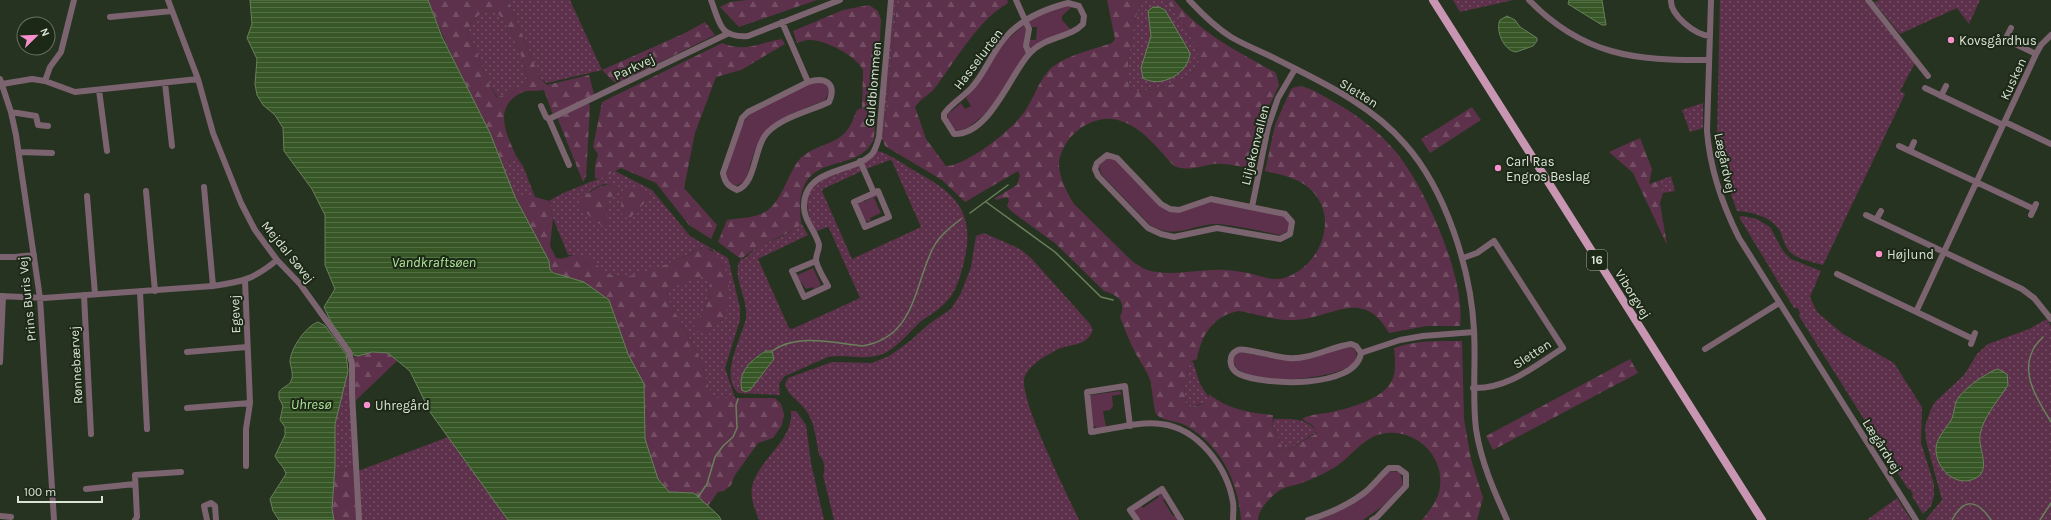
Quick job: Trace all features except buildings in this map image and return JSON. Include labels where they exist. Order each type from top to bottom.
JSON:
[{"type":"main road","name":"Viborgvej","points":[[1433,0],[1762,520]]},
{"type":"street","points":[[45,81],[50,67],[61,52],[74,0]]},
{"type":"street","name":"Mejdal Søvej","points":[[168,0],[198,79],[213,133],[241,203],[255,230],[277,260],[300,284],[352,358],[352,394],[359,520]]},
{"type":"street","points":[[711,0],[726,34],[736,37],[748,36],[840,0]]},
{"type":"street","name":"Guldblommen","points":[[816,261],[792,271],[804,297],[828,286],[816,261],[819,245],[807,221],[804,204],[809,188],[815,181],[826,174],[860,161],[871,155],[879,138],[890,0]]},
{"type":"street","points":[[1016,0],[1024,21],[1029,29],[1026,46],[1029,53]]},
{"type":"street","name":"Sletten","points":[[1189,0],[1206,18],[1232,37],[1360,104],[1385,122],[1406,144],[1428,176],[1463,258],[1472,296],[1474,332],[1473,388],[1477,431],[1483,461],[1493,490],[1507,520]]},
{"type":"street","points":[[1529,0],[1554,24],[1569,34],[1598,48],[1638,57],[1708,60]]},
{"type":"street","points":[[1671,0],[1673,11],[1699,33],[1710,36]]},
{"type":"street","name":"Lægårdvej","points":[[1711,0],[1708,60],[1708,143],[1719,196],[1739,238],[1916,520]]},
{"type":"street","points":[[1868,0],[1928,76]]},
{"type":"street","name":"Hasselurten","points":[[1068,3],[1079,6],[1084,16],[1084,24],[1080,28],[1053,37],[1040,44],[1029,53],[993,110],[984,120],[959,134],[954,134],[944,118],[944,114],[962,99],[974,85],[1004,38],[1024,21],[1048,9],[1068,3]]},
{"type":"street","points":[[110,18],[172,11]]},
{"type":"street","points":[[782,22],[808,82]]},
{"type":"street","name":"Kusken","points":[[1916,312],[2036,54],[2004,42],[2011,28]]},
{"type":"street","name":"Parkvej","points":[[549,118],[726,34]]},
{"type":"street","points":[[2036,54],[2041,45],[2051,35]]},
{"type":"street","name":"Liljekonvallen","points":[[1252,207],[1268,127],[1278,98],[1295,69]]},
{"type":"street","points":[[1,81],[45,81],[75,92],[198,79]]},
{"type":"street","points":[[818,79],[831,85],[833,93],[829,102],[777,124],[772,128],[762,140],[748,182],[743,188],[737,190],[729,187],[725,181],[723,173],[742,118],[755,108],[808,82],[818,79]]},
{"type":"street","name":"Prins Buris Vej","points":[[1,81],[11,112],[19,152],[40,298],[54,520]]},
{"type":"street","points":[[165,83],[172,146]]},
{"type":"street","points":[[1941,96],[1946,86]]},
{"type":"street","points":[[1925,88],[2051,144]]},
{"type":"street","points":[[99,90],[107,151]]},
{"type":"street","points":[[541,106],[546,117],[549,118],[569,165]]},
{"type":"street","points":[[11,112],[36,116],[38,126],[48,126]]},
{"type":"street","points":[[1910,151],[1914,142]]},
{"type":"street","points":[[1899,146],[2034,209]]},
{"type":"street","points":[[19,152],[52,153]]},
{"type":"street","points":[[1107,155],[1117,158],[1161,204],[1170,209],[1179,210],[1211,199],[1252,207],[1285,214],[1292,222],[1290,234],[1280,239],[1217,228],[1174,237],[1160,234],[1148,228],[1098,176],[1095,169],[1097,163],[1107,155]]},
{"type":"street","points":[[860,161],[874,193]]},
{"type":"street","points":[[204,187],[213,286]]},
{"type":"street","points":[[146,191],[155,291]]},
{"type":"street","points":[[878,191],[889,217],[865,227],[854,202],[874,193],[878,191]]},
{"type":"street","points":[[87,196],[95,294]]},
{"type":"street","points":[[1876,220],[1881,211]]},
{"type":"street","points":[[1866,215],[2007,282],[2034,298],[2051,319]]},
{"type":"street","name":"Sletten","points":[[1463,258],[1477,253],[1494,241],[1562,348],[1513,380],[1494,386],[1473,388]]},
{"type":"street","points":[[0,257],[34,255]]},
{"type":"street","points":[[0,362],[1,296],[40,298],[213,286],[245,280],[265,269],[277,260]]},
{"type":"street","points":[[1837,274],[1973,339]]},
{"type":"street","name":"Egevej","points":[[245,280],[250,403],[246,429],[246,466]]},
{"type":"street","points":[[140,292],[147,429]]},
{"type":"street","name":"Rønnebærvej","points":[[84,295],[91,434]]},
{"type":"street","points":[[1705,349],[1779,303]]},
{"type":"street","points":[[1361,353],[1400,340],[1423,336],[1474,332]]},
{"type":"street","points":[[1351,344],[1356,346],[1361,353],[1360,360],[1352,368],[1328,378],[1297,383],[1268,382],[1239,374],[1233,370],[1230,364],[1231,357],[1237,350],[1243,348],[1257,353],[1289,358],[1321,354],[1351,344]]},
{"type":"street","name":"Egevej","points":[[187,352],[247,347]]},
{"type":"street","points":[[1130,426],[1125,386],[1087,392],[1091,432],[1150,423],[1170,425],[1199,441],[1209,452],[1224,476],[1233,502],[1233,520]]},
{"type":"street","points":[[187,408],[250,403]]},
{"type":"street","points":[[1308,520],[1325,515],[1347,505],[1365,492],[1389,468],[1398,468],[1406,474],[1406,486],[1376,519]]},
{"type":"street","points":[[135,520],[137,517],[135,475],[181,472]]},
{"type":"street","points":[[86,489],[135,484]]},
{"type":"street","points":[[1137,520],[1130,510],[1162,489],[1181,520]]},
{"type":"street","points":[[207,520],[204,506],[211,503],[215,506],[216,520]]},
{"type":"street","points":[[0,516],[11,517]]},
{"type":"green space","points":[[428,0],[508,0],[540,78],[547,85],[589,75],[594,94],[593,97],[553,115],[544,90],[519,94],[511,100],[506,107],[504,115],[506,131],[516,156],[512,161],[501,163],[484,122],[436,21]],"holes":[[[492,10],[502,18],[515,40],[525,67],[527,83],[497,98],[490,86],[468,32],[471,24],[480,14]]]},
{"type":"green space","points":[[508,0],[570,0],[602,70],[547,83],[540,78]]},
{"type":"green space","points":[[747,0],[817,0],[739,27],[720,7],[730,2]]},
{"type":"green space","points":[[894,0],[903,0],[897,5],[883,140],[881,140]]},
{"type":"green space","points":[[902,0],[1007,0],[1008,3],[997,10],[977,30],[935,88],[915,107],[926,139],[946,166],[966,160],[978,153],[1011,127],[1025,111],[1046,73],[1056,64],[1071,56],[1112,43],[1115,39],[1107,0],[1141,0],[1128,61],[1129,84],[1132,91],[1150,90],[1170,85],[1188,75],[1195,69],[1199,61],[1199,55],[1192,38],[1180,19],[1164,0],[1174,0],[1208,33],[1276,73],[1279,85],[1267,111],[1252,168],[1214,164],[1190,169],[1179,168],[1174,166],[1143,134],[1129,124],[1111,119],[1090,123],[1081,128],[1072,135],[1066,144],[1061,154],[1059,169],[1064,185],[1074,204],[1132,261],[1150,271],[1171,273],[1225,270],[1279,279],[1296,273],[1307,265],[1321,243],[1325,217],[1321,205],[1314,193],[1304,184],[1291,178],[1265,171],[1275,125],[1291,89],[1296,87],[1304,87],[1314,91],[1355,115],[1381,136],[1408,168],[1420,188],[1442,235],[1457,284],[1460,306],[1460,326],[1427,326],[1389,333],[1379,319],[1368,311],[1357,308],[1346,308],[1294,320],[1273,318],[1239,311],[1230,313],[1216,322],[1205,334],[1197,359],[1190,362],[1184,388],[1186,405],[1191,407],[1203,404],[1209,397],[1209,394],[1231,407],[1256,413],[1273,415],[1272,425],[1283,449],[1286,451],[1317,433],[1312,425],[1302,419],[1305,417],[1355,406],[1372,399],[1385,390],[1394,376],[1394,348],[1419,342],[1462,341],[1464,419],[1471,459],[1483,498],[1477,520],[1422,520],[1434,504],[1438,495],[1440,474],[1437,463],[1424,445],[1404,435],[1393,433],[1374,436],[1362,444],[1338,465],[1328,471],[1307,481],[1281,489],[1264,505],[1258,516],[1258,520],[1241,520],[1236,492],[1225,465],[1218,454],[1198,433],[1185,425],[1163,419],[1157,415],[1154,406],[1150,379],[1132,346],[1120,317],[1122,312],[1122,303],[1120,300],[1104,291],[1056,244],[1011,211],[1007,206],[1009,200],[1007,197],[996,200],[995,198],[1017,185],[1020,175],[1018,171],[965,202],[942,180],[885,146],[883,140],[897,5]]},
{"type":"green space","points":[[1141,0],[1164,0],[1174,11],[1192,38],[1199,55],[1199,61],[1195,69],[1188,75],[1170,85],[1160,88],[1132,91],[1129,84],[1128,61],[1138,8]],"holes":[[[1162,7],[1188,49],[1150,41]]]},
{"type":"green space","points":[[1453,0],[1513,0],[1460,12]]},
{"type":"green space","points":[[1720,0],[1864,0],[1915,63],[1900,91],[1905,94],[1823,265],[1802,259],[1791,253],[1786,246],[1780,231],[1772,222],[1755,214],[1737,211],[1721,166],[1717,137]]},
{"type":"green space","points":[[1880,0],[1980,0],[1969,24],[1957,8],[1900,34],[1874,2]]},
{"type":"green space","points":[[869,5],[878,11],[881,20],[874,139],[865,151],[854,158],[827,166],[815,172],[806,182],[801,198],[801,223],[797,229],[757,247],[741,259],[718,242],[727,220],[755,216],[769,209],[775,203],[799,160],[810,151],[843,135],[852,122],[857,110],[862,108],[863,70],[860,65],[839,49],[823,42],[809,40],[797,43],[793,31],[843,10]]},
{"type":"green space","points":[[1064,6],[1073,6],[1062,16],[1062,20],[1071,30],[1050,37],[1029,49],[1030,40],[1036,40],[1037,27],[1030,27],[1029,20]]},
{"type":"green space","points":[[492,10],[502,18],[515,40],[525,67],[527,83],[498,98],[490,86],[468,32],[471,24],[480,14]]},
{"type":"green space","points":[[705,22],[715,35],[622,81],[614,82],[602,70],[685,33]]},
{"type":"green space","points":[[1024,25],[1026,29],[1024,42],[1026,54],[994,103],[985,114],[969,127],[960,131],[953,130],[947,119],[948,114],[961,103],[965,109],[971,106],[966,98],[1006,41]]},
{"type":"green space","points":[[782,39],[785,44],[741,70],[716,77],[695,133],[684,188],[717,225],[711,239],[689,225],[656,183],[621,168],[600,179],[595,178],[595,165],[598,154],[593,147],[602,102],[722,43],[730,46],[745,47]]},
{"type":"green space","points":[[814,82],[824,82],[829,88],[829,92],[825,100],[778,121],[763,135],[758,143],[745,181],[736,186],[729,183],[726,175],[739,132],[747,117],[753,111]]},
{"type":"green space","points":[[589,103],[586,177],[583,182],[557,117]]},
{"type":"green space","points":[[1703,103],[1703,128],[1690,132],[1682,110]]},
{"type":"green space","points":[[1472,107],[1481,120],[1430,153],[1421,139]]},
{"type":"green space","points":[[1640,138],[1652,169],[1649,184],[1658,181],[1663,193],[1660,203],[1667,245],[1633,173],[1609,152]]},
{"type":"green space","points":[[877,151],[882,152],[934,182],[954,199],[961,209],[965,219],[967,246],[964,262],[953,292],[944,304],[919,323],[899,343],[885,353],[871,357],[828,357],[785,376],[779,384],[780,395],[738,393],[733,385],[731,367],[733,356],[746,318],[745,304],[738,273],[738,267],[741,259],[747,257],[759,246],[782,237],[792,231],[801,223],[808,235],[758,259],[789,328],[792,329],[860,298],[829,228],[827,227],[815,232],[809,216],[807,203],[809,193],[814,186],[832,175],[858,164],[862,171],[823,189],[822,191],[852,259],[921,227],[892,161],[890,160],[866,169],[864,164],[866,160]],"holes":[[[765,351],[774,359],[750,390],[744,371],[754,358]]]},
{"type":"green space","points":[[516,156],[523,166],[535,197],[515,197],[501,163],[512,161]]},
{"type":"green space","points":[[1107,158],[1116,160],[1168,211],[1213,202],[1285,216],[1290,223],[1288,231],[1280,235],[1219,224],[1210,224],[1177,231],[1160,230],[1150,225],[1101,174],[1099,165]]},
{"type":"green space","points":[[615,171],[652,190],[690,236],[728,258],[740,308],[740,320],[725,368],[735,398],[715,398],[712,395],[698,355],[666,293],[669,287],[706,274],[710,278],[708,298],[704,309],[694,326],[721,321],[713,250],[704,247],[645,273],[621,277],[606,272],[582,257],[568,255],[553,218],[549,201],[557,196]],"holes":[[[604,184],[620,186],[607,203],[606,215],[581,199],[591,190]]]},
{"type":"green space","points":[[1671,176],[1675,191],[1663,193],[1658,181]]},
{"type":"green space","points":[[617,183],[620,186],[610,200],[607,208],[606,213],[609,225],[606,229],[581,209],[581,199],[597,188]]},
{"type":"green space","points":[[641,187],[650,193],[648,199],[629,219],[622,215],[621,199],[629,189]]},
{"type":"green space","points":[[875,195],[878,196],[874,198],[881,213],[870,218],[871,220],[868,222],[865,220],[858,205],[859,202],[863,200],[864,202]]},
{"type":"green space","points":[[515,197],[535,197],[549,201],[553,218],[550,246],[556,258],[577,255],[584,256],[605,272],[614,276],[623,277],[647,272],[704,247],[713,252],[720,260],[725,269],[728,280],[728,302],[720,321],[706,333],[696,332],[694,326],[708,299],[710,279],[706,275],[669,287],[666,293],[674,311],[694,346],[702,364],[708,387],[712,395],[715,398],[775,398],[781,404],[784,414],[782,425],[773,438],[758,443],[735,475],[731,485],[724,491],[718,492],[708,506],[694,493],[669,492],[658,479],[645,439],[644,384],[628,354],[609,300],[550,270],[549,261]]},
{"type":"green space","points":[[1742,216],[1757,219],[1770,227],[1783,251],[1791,259],[1821,271],[1810,297],[1817,312],[1843,334],[1894,363],[1922,407],[1921,443],[1934,484],[1934,496],[1931,506],[1923,514],[1912,496],[1913,494],[1910,489],[1908,489],[1799,316],[1800,313],[1798,308],[1794,308],[1739,217]]},
{"type":"green space","points":[[984,233],[1020,249],[1031,258],[1090,324],[1093,330],[1090,336],[1081,343],[1058,349],[1041,359],[1027,372],[1024,386],[1035,423],[1079,520],[834,520],[823,475],[824,465],[819,455],[813,424],[808,413],[786,388],[785,384],[788,378],[832,362],[872,363],[889,356],[910,341],[929,324],[951,309],[961,293],[971,267],[976,236]]},
{"type":"green space","points":[[813,268],[821,285],[814,289],[812,287],[806,289],[801,282],[799,283],[795,276]]},
{"type":"green space","points":[[2047,319],[2051,326],[2051,520],[1927,520],[1926,519],[1942,500],[1926,441],[1925,426],[1935,402],[1964,375],[1977,354],[1988,344],[2029,329]]},
{"type":"green space","points":[[1346,347],[1353,348],[1357,357],[1353,364],[1344,369],[1331,373],[1303,378],[1278,379],[1254,376],[1237,369],[1233,361],[1236,355],[1240,352],[1283,360]]},
{"type":"green space","points":[[372,352],[388,353],[397,361],[354,402],[354,357]]},
{"type":"green space","points":[[1630,359],[1638,373],[1493,450],[1486,436]]},
{"type":"green space","points":[[1190,362],[1193,362],[1200,384],[1209,398],[1206,402],[1191,407],[1186,405],[1184,388]]},
{"type":"green space","points":[[348,371],[353,422],[353,467],[335,471],[335,423]]},
{"type":"green space","points":[[1120,391],[1122,394],[1112,396],[1113,406],[1110,410],[1103,411],[1106,427],[1097,428],[1092,425],[1088,398],[1091,395]]},
{"type":"green space","points":[[791,411],[796,411],[806,425],[811,463],[824,520],[759,520],[754,508],[752,500],[752,487],[761,468],[782,441],[787,432]]},
{"type":"green space","points":[[1274,419],[1293,419],[1303,421],[1313,427],[1317,432],[1286,451],[1283,449],[1272,424]]},
{"type":"green space","points":[[448,437],[508,520],[361,520],[358,471]]},
{"type":"green space","points":[[353,467],[357,520],[334,520],[332,509],[335,471]]},
{"type":"green space","points":[[1389,471],[1400,472],[1403,484],[1383,506],[1363,520],[1316,520],[1331,515]]},
{"type":"green space","points":[[1157,495],[1164,495],[1166,498],[1163,500],[1173,516],[1176,515],[1177,520],[1140,520],[1134,512],[1135,508],[1141,505],[1143,508],[1159,497]]},
{"type":"green space","points":[[1897,498],[1911,520],[1867,520]]},
{"type":"water","name":"Vandkraftsøen","points":[[250,0],[428,0],[442,37],[490,133],[515,197],[549,261],[550,270],[554,273],[584,282],[609,300],[628,354],[644,384],[645,439],[658,479],[669,492],[694,493],[719,516],[721,520],[508,520],[430,412],[410,371],[388,353],[372,352],[358,356],[354,355],[331,322],[324,307],[335,289],[325,265],[325,215],[312,189],[284,151],[283,128],[275,115],[263,105],[257,95],[255,84],[257,59],[247,38],[252,24]]},
{"type":"water","points":[[1569,0],[1602,0],[1606,25],[1602,25],[1568,4]]},
{"type":"water","points":[[1153,7],[1159,7],[1165,10],[1190,53],[1185,67],[1179,73],[1166,80],[1158,82],[1143,78],[1141,68],[1151,36],[1148,11]]},
{"type":"water","points":[[1507,16],[1515,20],[1520,27],[1537,38],[1537,41],[1533,46],[1516,52],[1512,51],[1504,44],[1500,34],[1499,24],[1500,20]]},
{"type":"water","name":"Uhresø","points":[[318,322],[325,326],[346,354],[348,371],[335,424],[335,466],[332,509],[334,520],[279,520],[273,511],[270,499],[286,474],[275,456],[285,435],[285,427],[280,420],[283,406],[279,398],[279,392],[290,383],[292,379],[290,362],[296,345],[304,333],[313,324]]},
{"type":"water","points":[[766,351],[772,351],[774,359],[750,390],[745,392],[742,390],[741,383],[744,372],[751,362]]},
{"type":"water","points":[[1998,369],[2007,374],[2008,385],[1988,415],[1982,428],[1980,439],[1984,465],[1983,470],[1978,477],[1971,480],[1964,481],[1952,478],[1939,463],[1936,451],[1937,443],[1951,420],[1956,402],[1963,392],[1975,382]]},
{"type":"waterway","points":[[970,213],[1008,185]]},
{"type":"waterway","points":[[986,202],[1055,252],[1101,297],[1113,300]]},
{"type":"waterway","points":[[772,351],[782,345],[804,341],[862,346],[879,341],[892,333],[902,322],[910,309],[934,245],[944,233],[961,219]]},
{"type":"waterway","points":[[2043,337],[2033,350],[2029,361],[2029,370],[2033,388],[2041,406],[2051,422]]},
{"type":"waterway","points":[[698,497],[707,484],[715,457],[723,446],[733,437],[737,428],[736,405],[738,399]]},
{"type":"waterway","points":[[2040,520],[2051,503]]},
{"type":"waterway","points":[[1952,520],[1961,508],[1971,504],[1981,508],[1991,520]]},
{"type":"place","name":"Kovsgårdhus","points":[[1951,40]]},
{"type":"place","name":"Carl Ras Engros Beslag","points":[[1498,168]]},
{"type":"place","name":"Højlund","points":[[1879,254]]},
{"type":"place","name":"Uhregård","points":[[367,405]]}]
